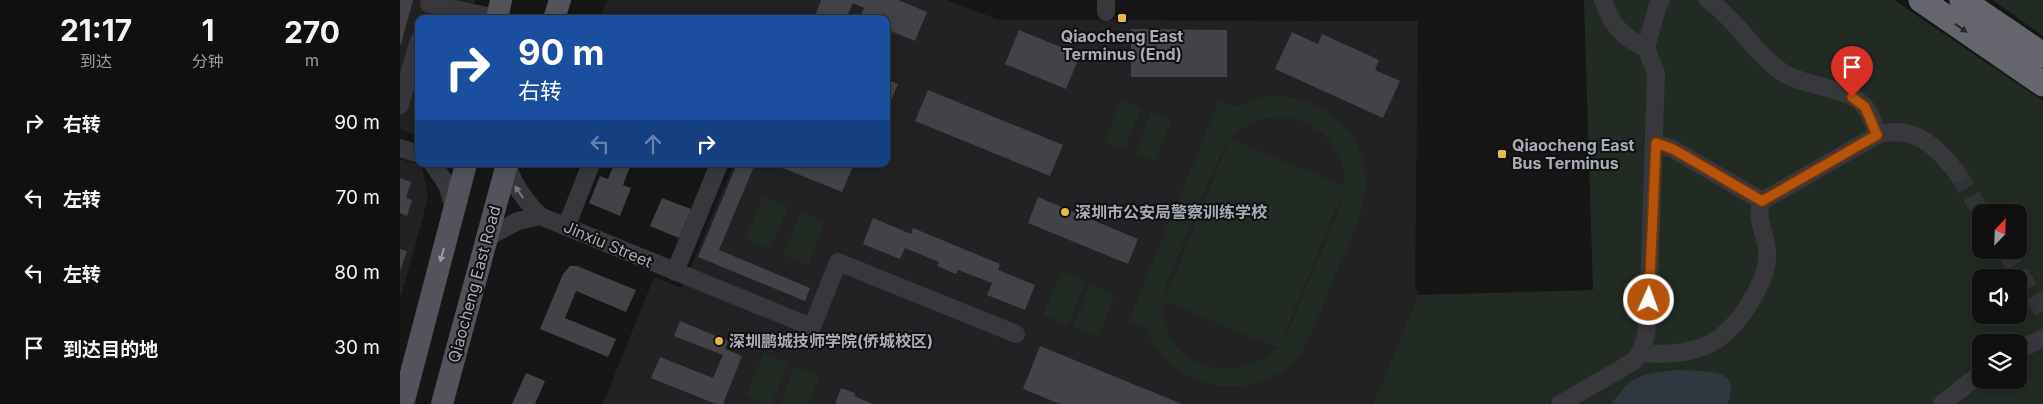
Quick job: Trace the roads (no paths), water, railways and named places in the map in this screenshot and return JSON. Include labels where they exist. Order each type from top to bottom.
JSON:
[{"type":"highway","points":[[1921,0],[2043,84]]},
{"type":"highway","points":[[1962,0],[2043,55]]},
{"type":"main road","points":[[498,15],[501,0]]},
{"type":"main road","points":[[555,15],[560,0]]},
{"type":"main road","points":[[403,404],[465,167]]},
{"type":"main road","name":"Qiaocheng East Road","points":[[442,404],[506,167]]},
{"type":"street","points":[[1603,0],[1615,27],[1623,36],[1646,48]]},
{"type":"street","points":[[1560,404],[1620,371],[1634,361],[1641,353],[1646,339],[1656,143],[1656,73],[1646,48],[1657,8],[1662,0]]},
{"type":"street","points":[[1708,0],[1722,10],[1765,59],[1783,73],[1860,101],[1869,114],[1877,135]]},
{"type":"street","points":[[428,8],[476,15]]},
{"type":"street","points":[[400,105],[415,54]]},
{"type":"street","points":[[1641,353],[1679,354],[1701,349],[1721,339],[1741,319],[1760,284],[1766,266],[1767,252],[1758,215],[1762,201],[1877,135],[1898,131],[1920,138],[1940,152],[1957,174]]},
{"type":"street","points":[[1656,143],[1673,149],[1762,201]]},
{"type":"street","points":[[400,148],[415,153]]},
{"type":"street","points":[[435,167],[447,185],[454,208]]},
{"type":"street","name":"Jinxiu Street","points":[[508,167],[514,185],[523,199],[540,216],[812,327],[838,262],[1016,334]]},
{"type":"street","points":[[566,227],[590,167]]},
{"type":"street","points":[[675,272],[718,167]]},
{"type":"street","points":[[486,238],[518,220],[540,216]]},
{"type":"street","points":[[2027,346],[2043,338]]},
{"type":"street","points":[[1942,404],[1972,380]]},
{"type":"tunnel","points":[[1957,173],[1976,204]]},
{"type":"tunnel","points":[[2011,259],[2043,311]]},
{"type":"place","name":"Qiaocheng East Terminus (End)","points":[[1122,18]]},
{"type":"place","name":"Qiaocheng East Bus Terminus","points":[[1502,154]]},
{"type":"place","name":"深圳市公安局警察训练学校","points":[[1065,212]]},
{"type":"place","name":"深圳鹏城技师学院(侨城校区)","points":[[719,341]]}]
